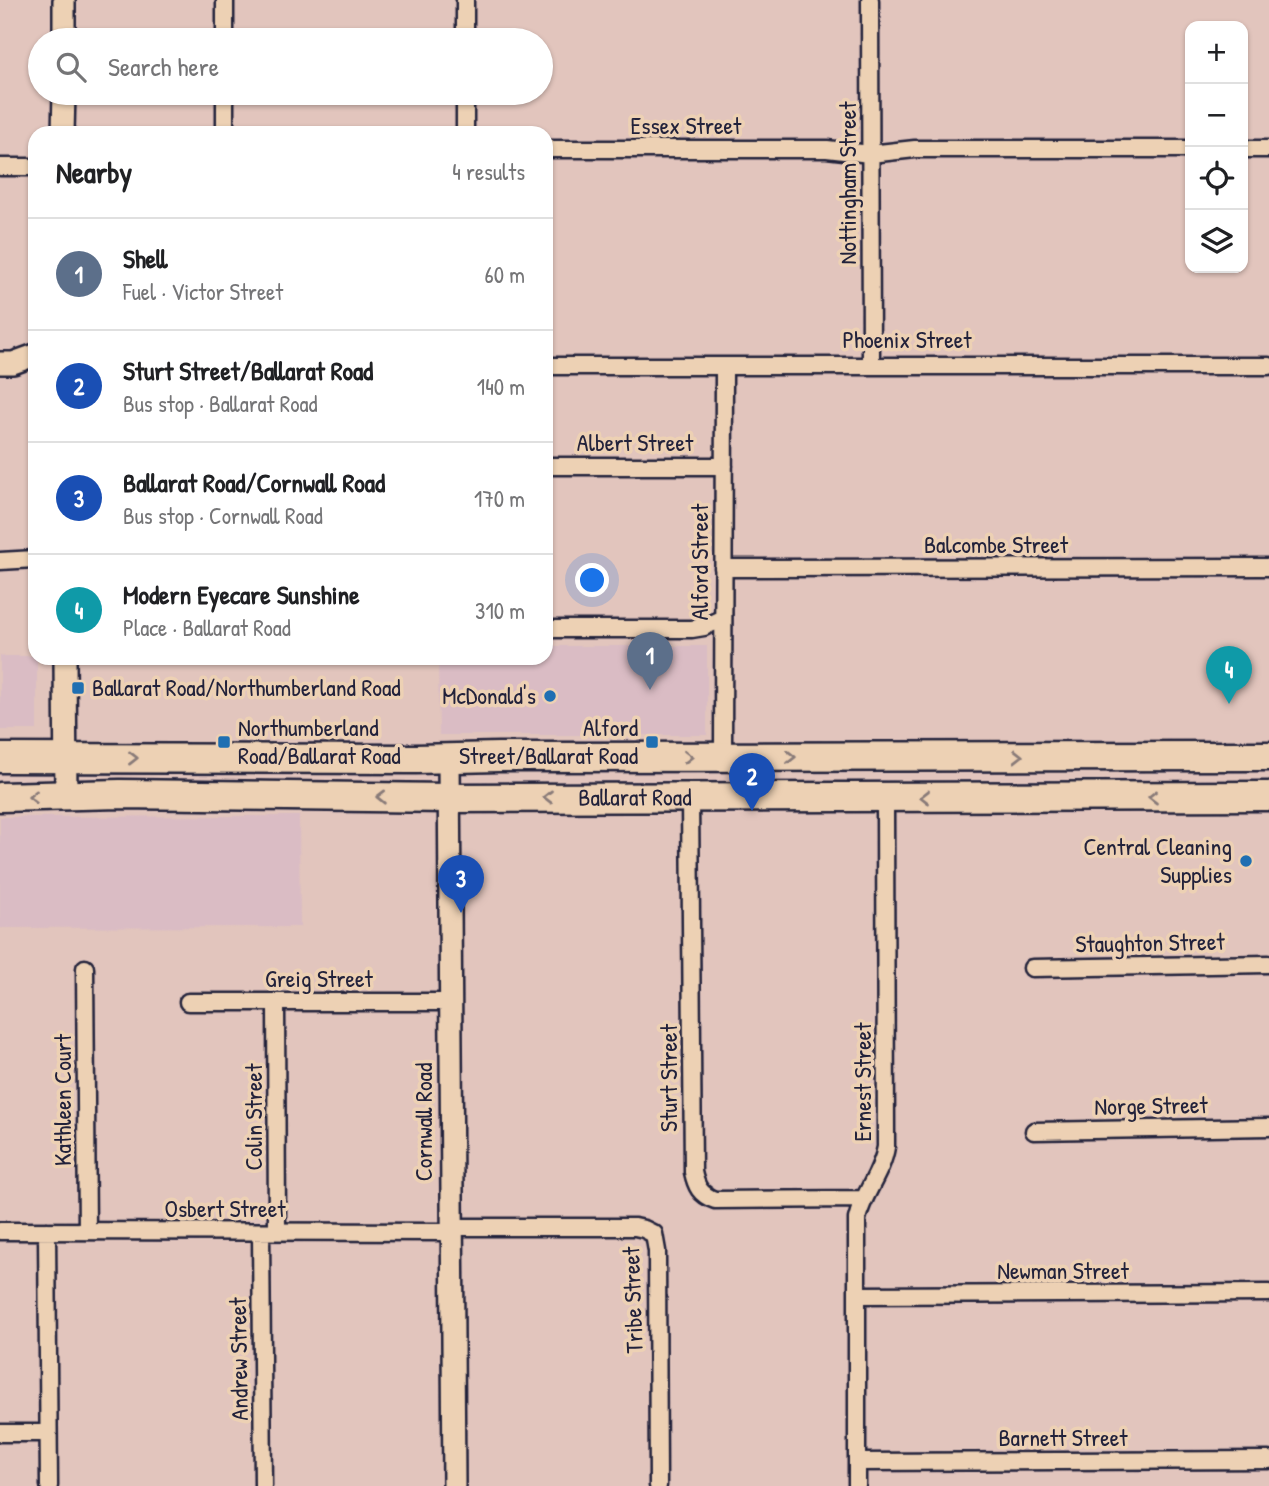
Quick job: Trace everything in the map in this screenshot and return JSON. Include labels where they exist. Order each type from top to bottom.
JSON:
[{"type":"highway","name":"Ballarat Road","points":[[0,758],[1269,756]]},
{"type":"highway","name":"Ballarat Road","points":[[0,797],[120,794],[449,798],[1269,796]]},
{"type":"street","points":[[64,0],[64,28]]},
{"type":"street","points":[[225,0],[225,28]]},
{"type":"street","points":[[465,0],[465,28]]},
{"type":"street","name":"Nottingham Street","points":[[870,0],[871,366]]},
{"type":"street","points":[[63,126],[64,105]]},
{"type":"street","points":[[225,105],[225,126]]},
{"type":"street","points":[[465,105],[466,126]]},
{"type":"street","name":"Essex Street","points":[[553,149],[1185,149]]},
{"type":"street","points":[[1248,149],[1269,149]]},
{"type":"street","points":[[0,166],[28,167]]},
{"type":"street","points":[[6,363],[28,357]]},
{"type":"street","points":[[6,363],[28,369]]},
{"type":"street","name":"Phoenix Street","points":[[553,366],[1269,366]]},
{"type":"street","name":"Alford Street","points":[[723,757],[724,367]]},
{"type":"street","name":"Albert Street","points":[[553,466],[724,466]]},
{"type":"street","points":[[0,561],[28,562]]},
{"type":"street","name":"Balcombe Street","points":[[723,568],[1269,568]]},
{"type":"street","points":[[553,629],[692,629],[723,618]]},
{"type":"street","points":[[65,665],[66,797]]},
{"type":"street","name":"Cornwall Road","points":[[449,758],[454,1486]]},
{"type":"street","name":"Sturt Street","points":[[690,797],[693,1172],[698,1189],[708,1198],[715,1199],[864,1199]]},
{"type":"street","name":"Ernest Street","points":[[858,1486],[857,1219],[880,1169],[886,1147],[885,798]]},
{"type":"street","name":"Staughton Street","points":[[1032,968],[1269,964]]},
{"type":"street","name":"Kathleen Court","points":[[85,968],[87,1231]]},
{"type":"street","name":"Greig Street","points":[[188,1002],[450,1002]]},
{"type":"street","name":"Colin Street","points":[[269,1232],[276,1002]]},
{"type":"street","name":"Norge Street","points":[[1034,1131],[1269,1127]]},
{"type":"street","name":"Tribe Street","points":[[451,1230],[635,1227],[654,1234],[657,1251],[658,1486]]},
{"type":"street","name":"Osbert Street","points":[[0,1231],[451,1230]]},
{"type":"street","points":[[47,1231],[49,1486]]},
{"type":"street","name":"Andrew Street","points":[[263,1486],[269,1232]]},
{"type":"street","name":"Newman Street","points":[[857,1295],[1269,1293]]},
{"type":"street","points":[[0,1433],[48,1433]]},
{"type":"street","name":"Barnett Street","points":[[857,1462],[1269,1460]]},
{"type":"shaded area","points":[[553,646],[707,646],[707,735],[439,735],[438,665],[553,665]]},
{"type":"shaded area","points":[[0,656],[28,656],[28,665],[37,665],[37,730],[0,730]]},
{"type":"shaded area","points":[[299,816],[300,927],[0,928],[0,817]]},
{"type":"place","name":"Ballarat Road/Northumberland Road","points":[[78,688]]},
{"type":"place","name":"Shell","points":[[650,690]]},
{"type":"place","name":"McDonald's","points":[[550,696]]},
{"type":"place","name":"Modern Eyecare Sunshine","points":[[1229,704]]},
{"type":"place","name":"Northumberland Road/Ballarat Road","points":[[224,742]]},
{"type":"place","name":"Alford Street/Ballarat Road","points":[[652,742]]},
{"type":"place","name":"Sturt Street/Ballarat Road","points":[[752,811]]},
{"type":"place","name":"Central Cleaning Supplies","points":[[1246,861]]},
{"type":"place","name":"Ballarat Road/Cornwall Road","points":[[461,913]]}]
